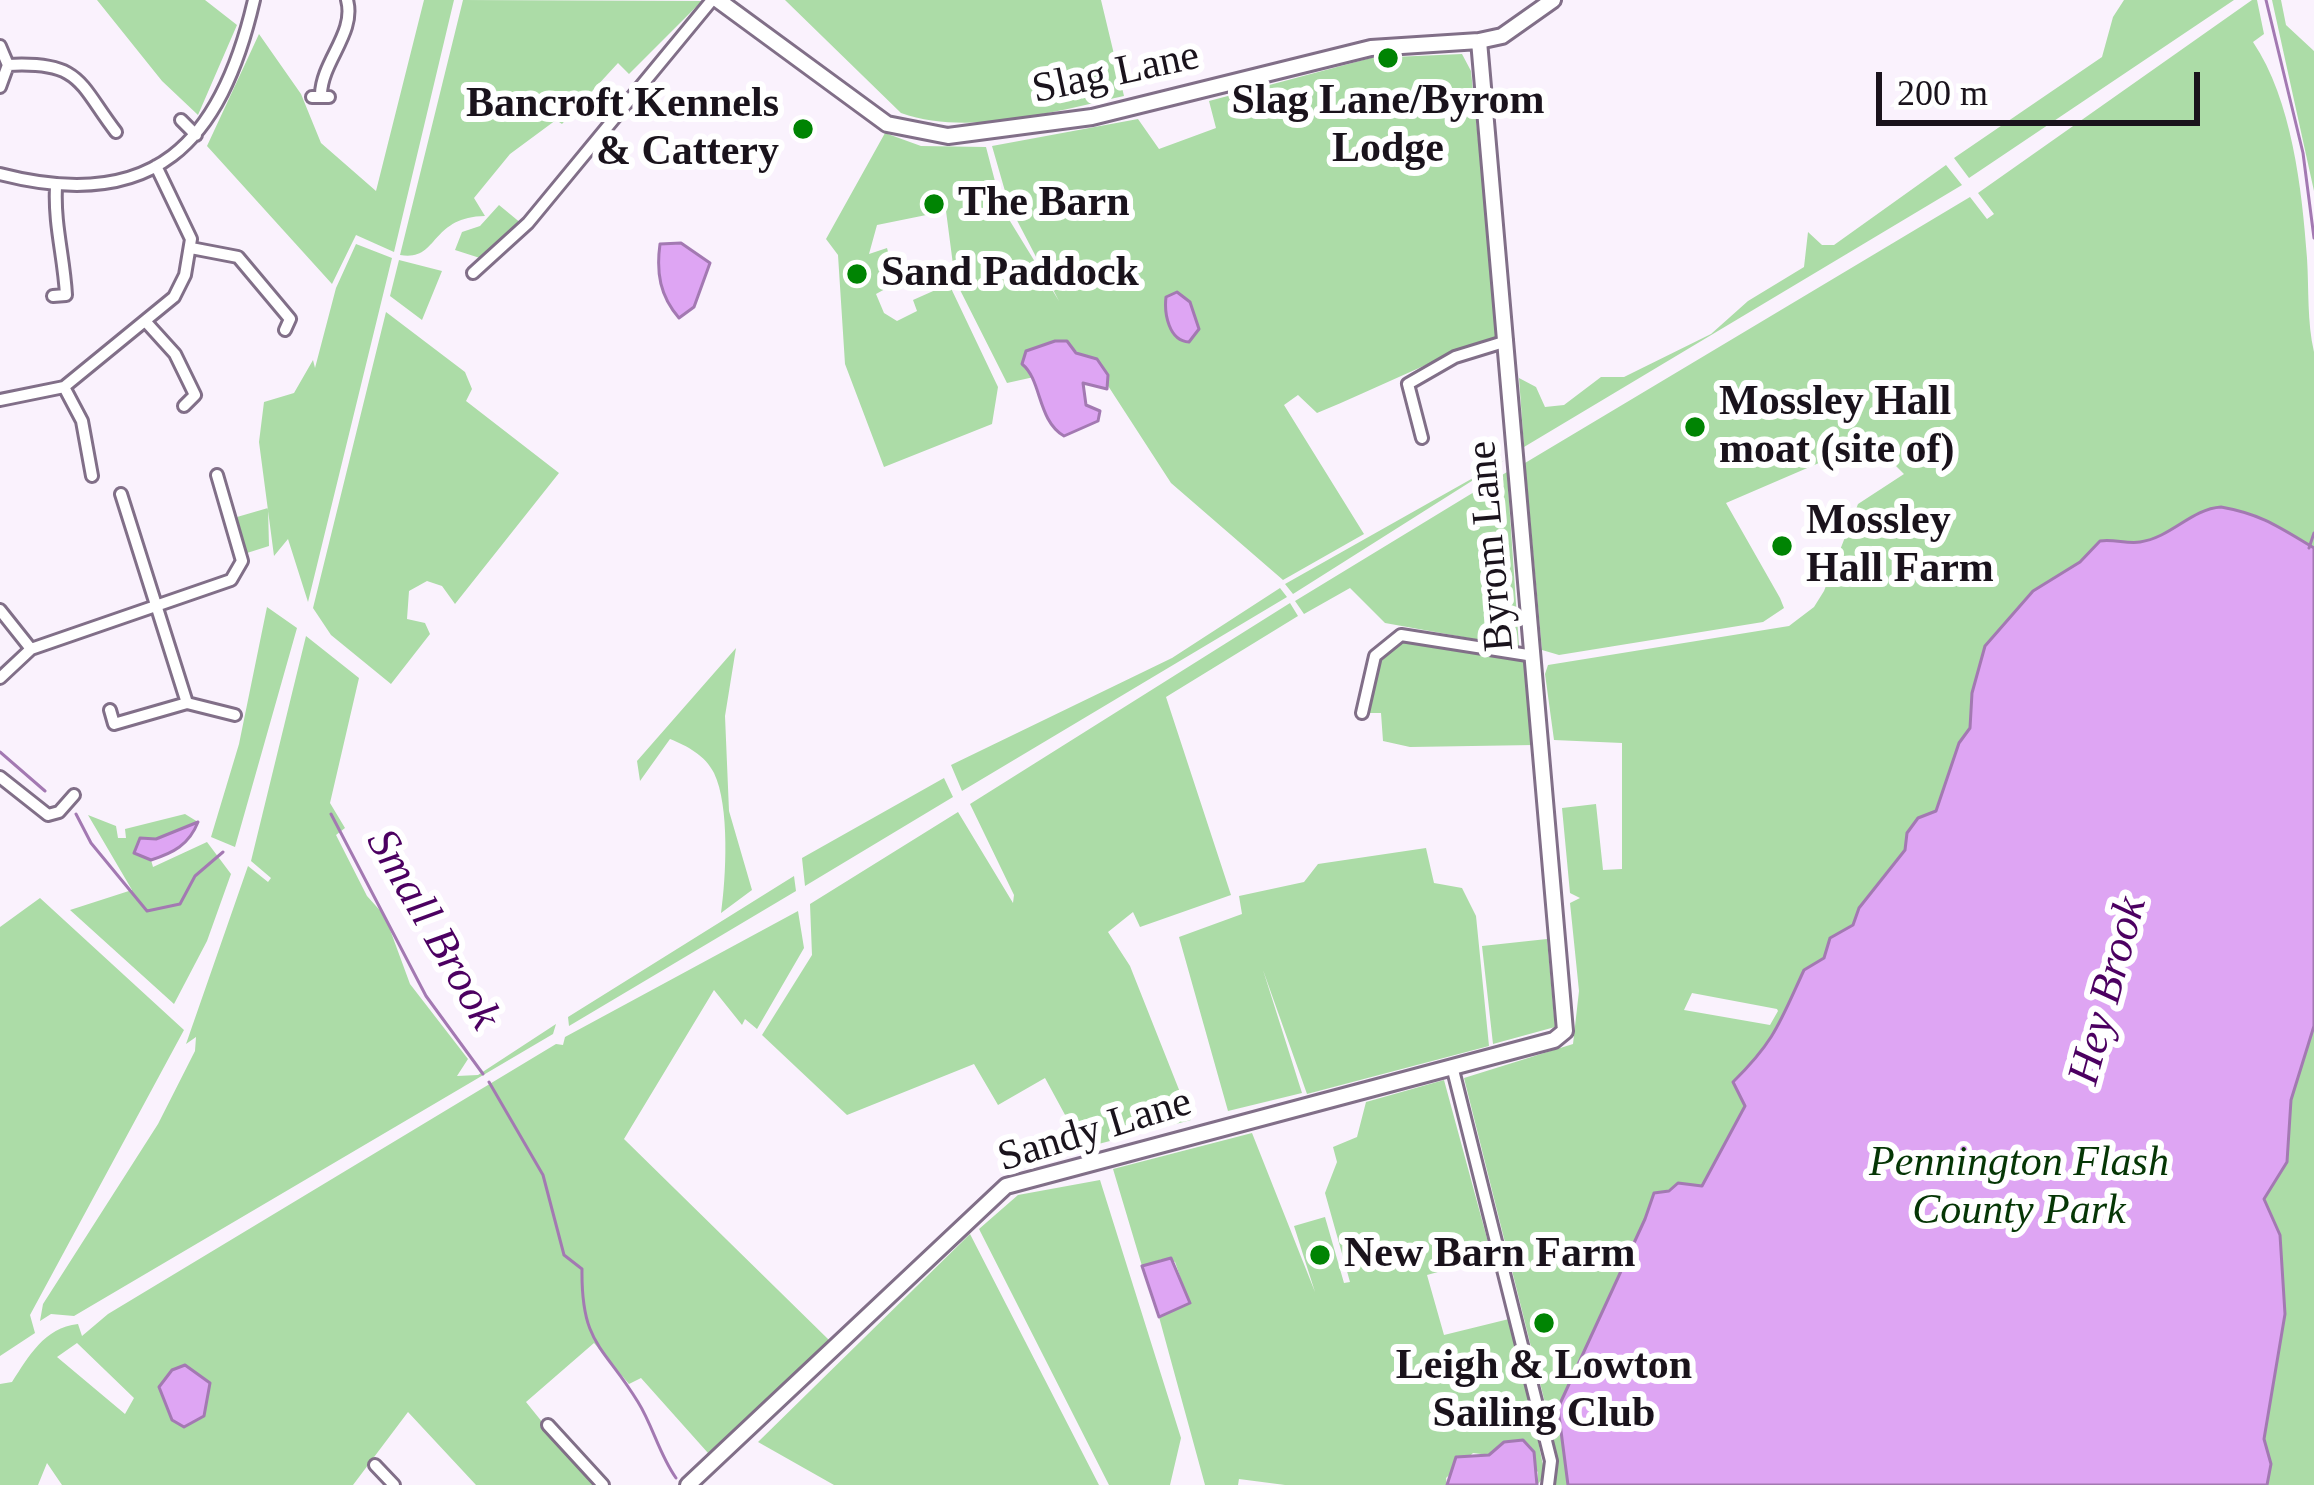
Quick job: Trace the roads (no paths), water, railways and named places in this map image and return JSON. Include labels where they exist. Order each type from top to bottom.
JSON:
[{"type":"street","points":[[0,174],[56,187],[96,185],[156,166],[196,135],[232,82],[254,0]]},
{"type":"street","points":[[321,96],[325,68],[348,22],[346,0]]},
{"type":"street","points":[[473,273],[528,223],[715,0]]},
{"type":"street","name":"Slag Lane","points":[[715,0],[887,124],[948,136],[1092,117],[1371,48],[1502,36],[1553,0]]},
{"type":"street","name":"Byrom Lane","points":[[1479,41],[1568,1022],[1554,1040]]},
{"type":"street","points":[[0,46],[8,65],[0,87]]},
{"type":"street","points":[[8,65],[75,75],[88,86],[116,132]]},
{"type":"street","points":[[93,129],[107,120]]},
{"type":"street","points":[[181,120],[196,135]]},
{"type":"street","points":[[0,400],[64,387],[174,297],[191,248],[188,229],[156,166]]},
{"type":"street","points":[[56,187],[53,229],[64,257],[60,295],[79,303]]},
{"type":"street","points":[[191,248],[238,257],[288,325],[304,320]]},
{"type":"street","points":[[146,322],[201,393],[184,406]]},
{"type":"street","points":[[1422,438],[1408,384],[1455,357],[1507,341]]},
{"type":"street","points":[[64,387],[97,456],[92,476]]},
{"type":"street","points":[[217,475],[242,561]]},
{"type":"street","points":[[121,494],[187,703]]},
{"type":"street","points":[[0,678],[32,650],[231,580],[242,561],[259,556]]},
{"type":"street","points":[[0,610],[32,650]]},
{"type":"street","points":[[1362,713],[1375,656],[1401,635],[1534,656]]},
{"type":"street","points":[[110,710],[114,724],[187,703],[235,715]]},
{"type":"street","points":[[0,777],[48,815],[59,812],[74,795]]},
{"type":"street","name":"Sandy Lane","points":[[688,1485],[1006,1186],[1554,1040]]},
{"type":"street","points":[[1452,1066],[1551,1461],[1548,1485]]},
{"type":"street","points":[[548,1425],[603,1485]]},
{"type":"street","points":[[375,1465],[394,1485]]},
{"type":"water","points":[[681,243],[710,263],[694,307],[679,318],[664,293],[659,265],[660,244]]},
{"type":"water","points":[[1177,292],[1190,302],[1199,329],[1189,342],[1172,332],[1167,318],[1166,297]]},
{"type":"water","points":[[1067,341],[1076,353],[1097,359],[1108,375],[1107,389],[1083,383],[1086,405],[1100,411],[1098,421],[1064,436],[1049,420],[1022,364],[1026,351]]},
{"type":"water","name":"Pennington Flash County Park","points":[[2221,507],[2259,518],[2314,548],[2314,1026],[2291,1100],[2287,1162],[2264,1199],[2280,1235],[2285,1314],[2264,1439],[2271,1464],[2267,1485],[1568,1485],[1558,1408],[1654,1193],[1669,1191],[1678,1183],[1702,1186],[1745,1106],[1733,1082],[1768,1042],[1804,970],[1824,958],[1830,938],[1853,925],[1859,908],[1905,850],[1907,833],[1918,818],[1936,811],[1959,743],[1970,728],[1972,693],[1985,646],[2033,591],[2080,562],[2100,541],[2151,539]]},
{"type":"water","points":[[198,822],[185,842],[166,854],[151,860],[134,853],[140,838],[156,839]]},
{"type":"water","points":[[1171,1258],[1190,1303],[1159,1317],[1142,1266]]},
{"type":"water","points":[[185,1365],[210,1383],[204,1416],[184,1427],[172,1420],[159,1387],[172,1370]]},
{"type":"water","points":[[1523,1440],[1534,1452],[1537,1485],[1447,1485],[1456,1457],[1489,1455],[1504,1442]]},
{"type":"waterway","name":"Hey Brook","points":[[2266,0],[2303,153],[2314,238]]},
{"type":"waterway","name":"Hey Brook","points":[[2309,548],[2314,533]]},
{"type":"waterway","points":[[0,752],[45,791]]},
{"type":"waterway","points":[[76,814],[91,843],[147,911],[180,904],[195,876],[223,852]]},
{"type":"waterway","name":"Small Brook","points":[[331,814],[426,996],[483,1074]]},
{"type":"waterway","name":"Small Brook","points":[[489,1082],[543,1175],[564,1255],[582,1269],[590,1330],[638,1402],[676,1478]]},
{"type":"place","name":"Slag Lane/Byrom Lodge","points":[[1388,58]]},
{"type":"place","name":"Bancroft Kennels & Cattery","points":[[803,129]]},
{"type":"place","name":"The Barn","points":[[934,204]]},
{"type":"place","name":"Sand Paddock","points":[[857,274]]},
{"type":"place","name":"Mossley Hall moat (site of)","points":[[1695,427]]},
{"type":"place","name":"Mossley Hall Farm","points":[[1782,546]]},
{"type":"place","name":"New Barn Farm","points":[[1320,1255]]},
{"type":"place","name":"Leigh & Lowton Sailing Club","points":[[1544,1323]]}]
